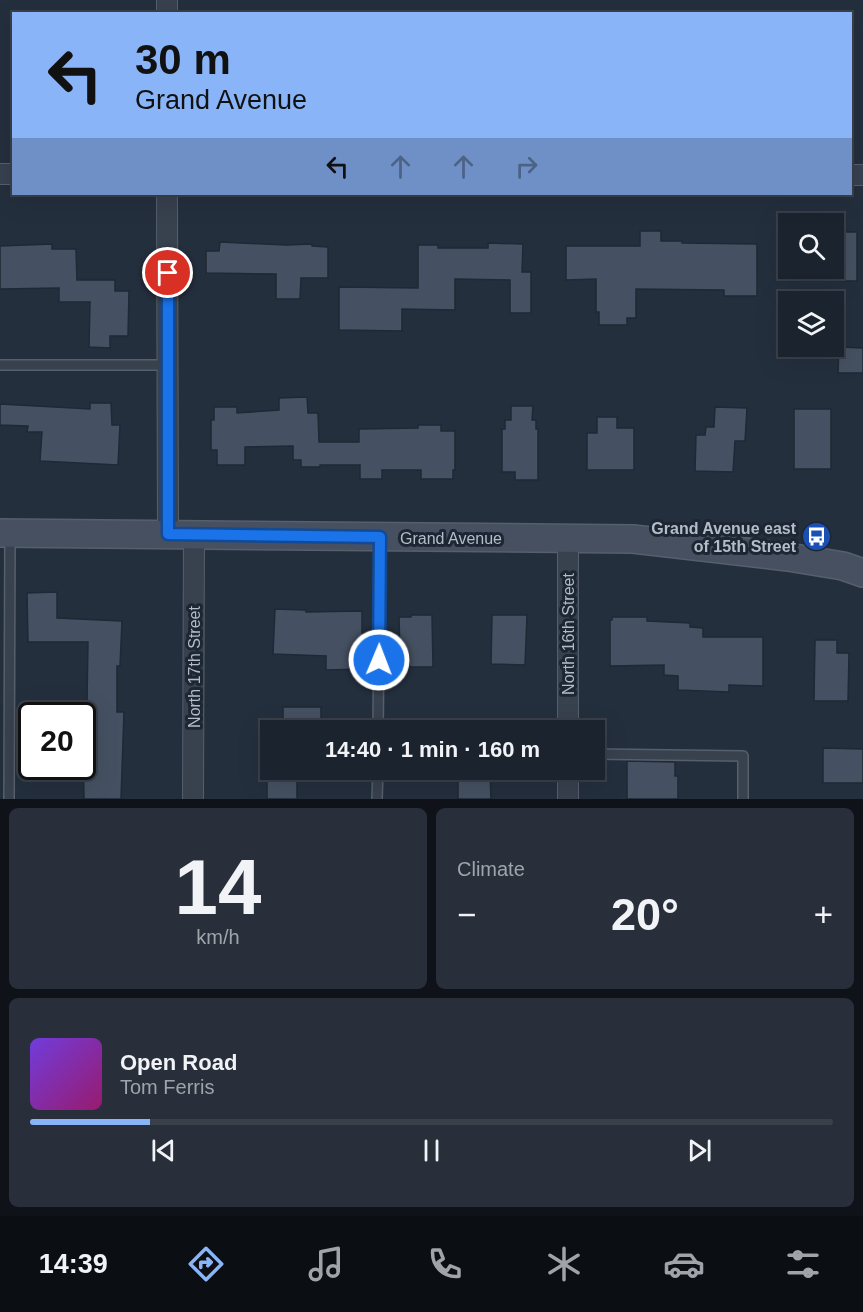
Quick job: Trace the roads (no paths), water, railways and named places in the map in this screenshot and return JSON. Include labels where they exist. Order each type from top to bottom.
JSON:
[{"type":"street","name":"North 17th Street","points":[[167,195],[168,365],[181,534],[193,799]]},
{"type":"street","name":"Grand Avenue","points":[[5,533],[633,539],[788,557],[843,566],[863,573]]},
{"type":"street","name":"North 16th Street","points":[[568,538],[568,720]]},
{"type":"street","points":[[568,780],[568,799]]},
{"type":"lane","points":[[0,365],[168,365]]},
{"type":"lane","points":[[5,533],[9,799]]},
{"type":"lane","points":[[378,720],[380,537]]},
{"type":"lane","points":[[605,754],[743,756],[743,799]]},
{"type":"lane","points":[[378,780],[378,799]]},
{"type":"place","name":"Grand Avenue east of 15th Street","points":[[817,537]]}]
